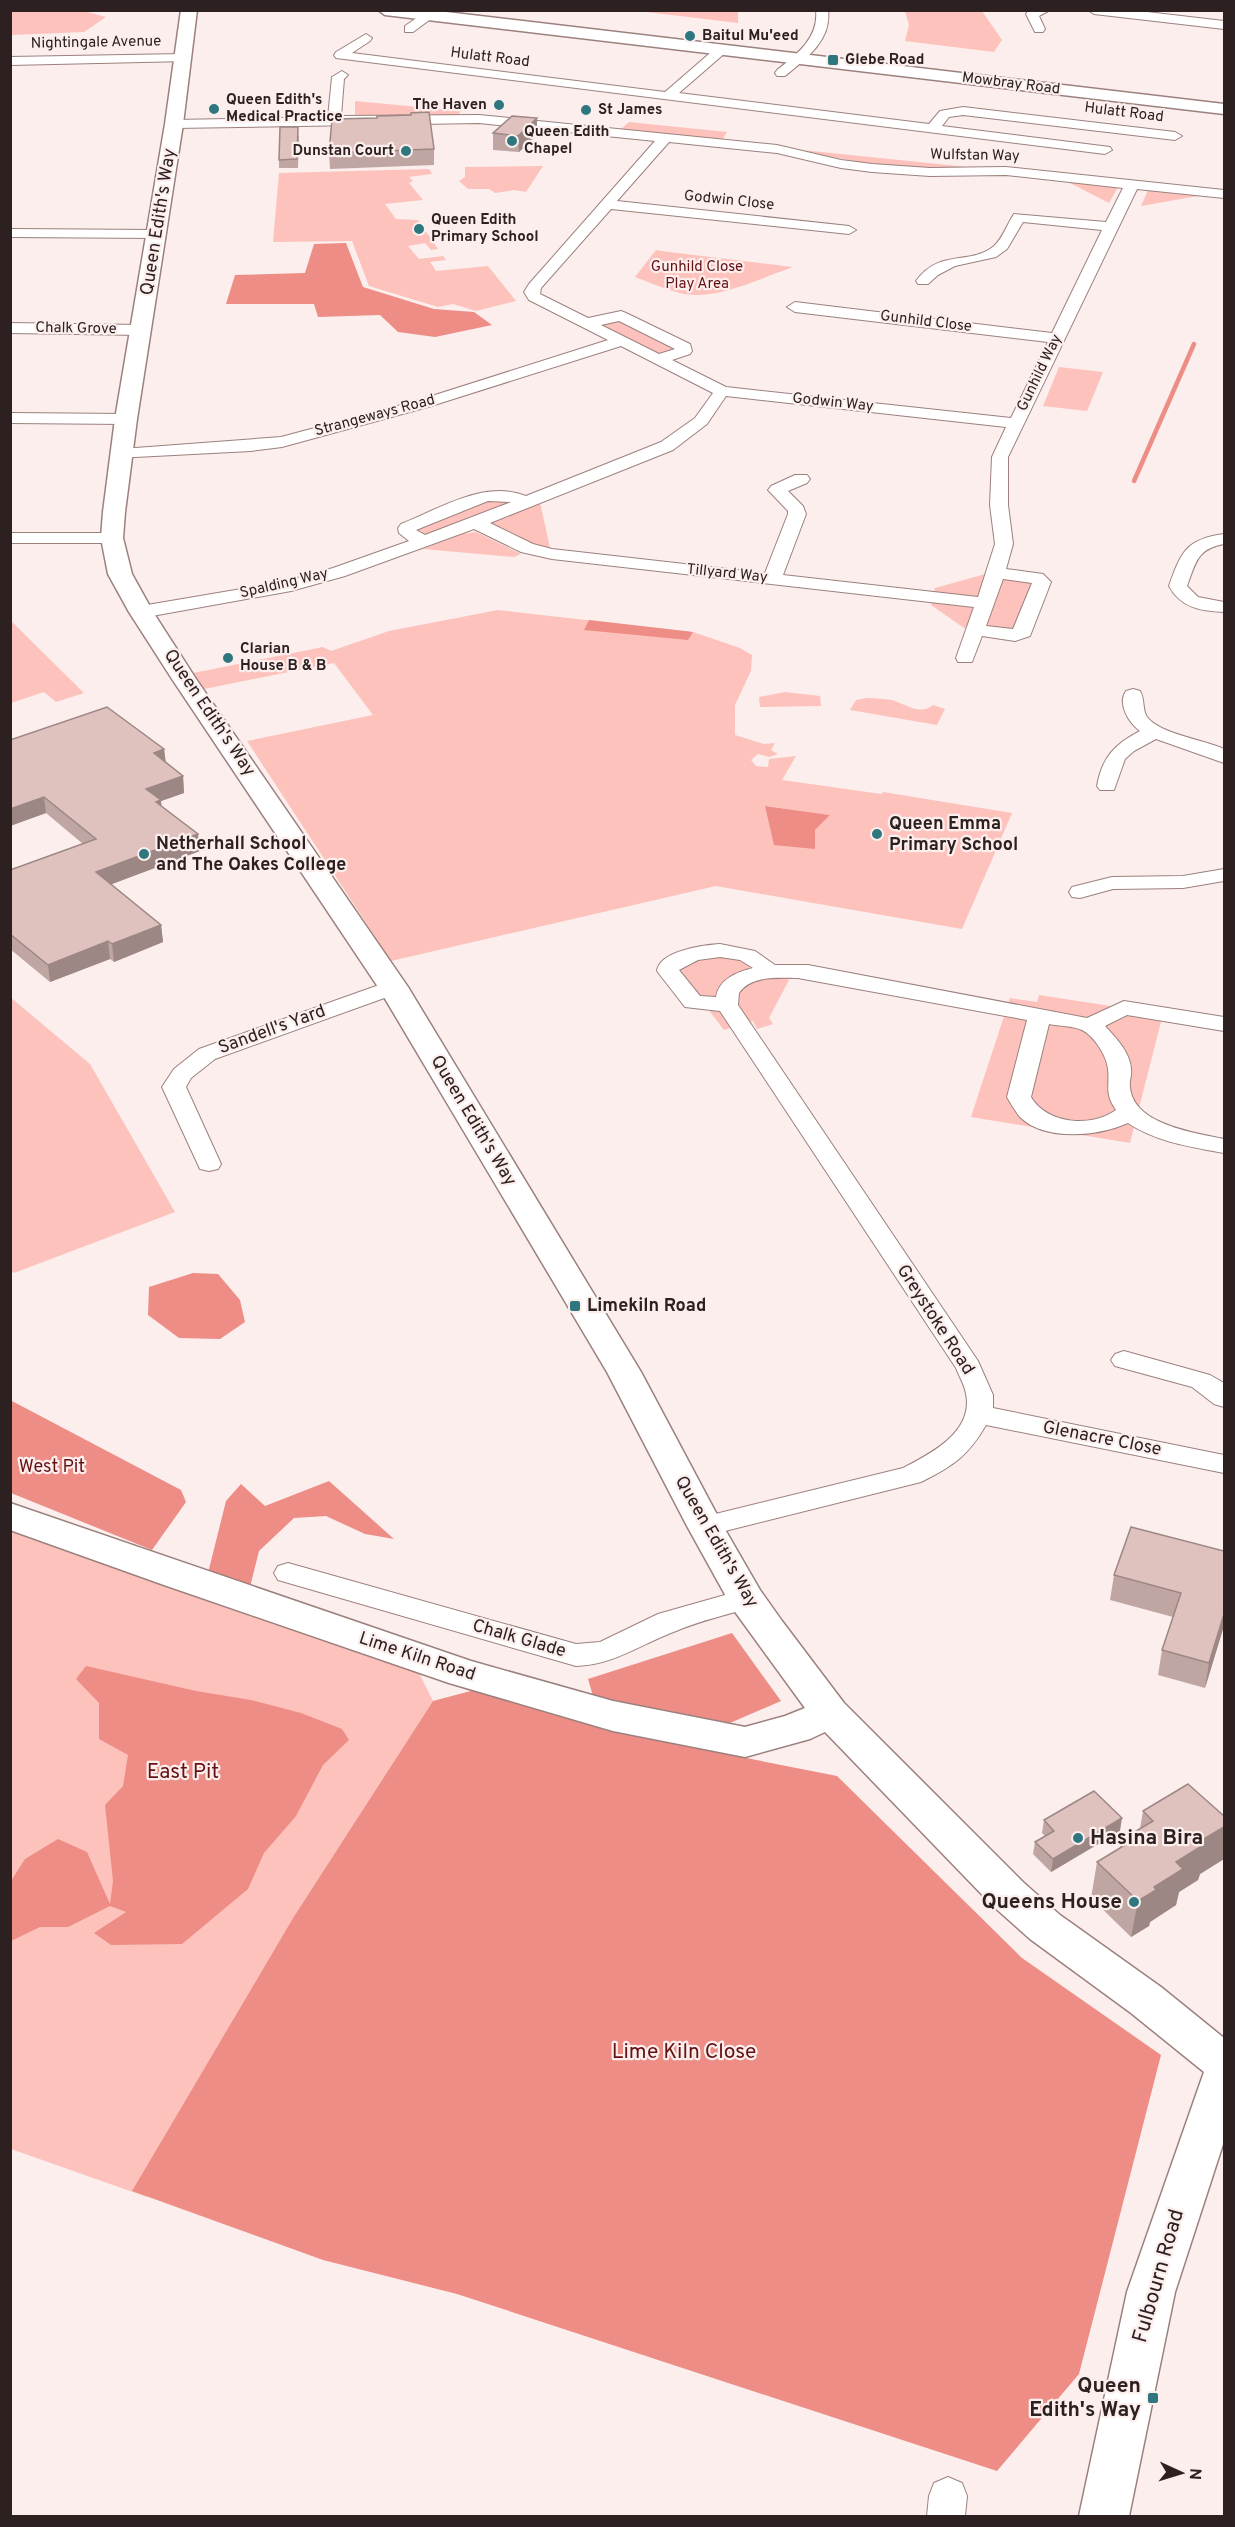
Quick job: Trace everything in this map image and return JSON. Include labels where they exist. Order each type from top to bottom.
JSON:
[{"type":"street","name":"Queen Edith's Way","points":[[189,10],[174,124],[126,419],[112,538],[120,574],[141,612],[393,987],[624,1372],[746,1599],[830,1713],[1008,1894],[1037,1920],[1146,2000],[1224,2063]]},
{"type":"street","name":"Mowbray Road","points":[[385,10],[433,13],[721,50],[786,70],[1224,109]]},
{"type":"street","points":[[786,70],[822,29],[822,10]]},
{"type":"street","points":[[1039,28],[1032,14],[1044,10]]},
{"type":"street","points":[[1096,11],[1224,25]]},
{"type":"street","points":[[409,29],[433,13]]},
{"type":"street","name":"Hulatt Road","points":[[366,38],[340,55],[668,96],[785,105],[933,128],[1105,150]]},
{"type":"street","points":[[668,96],[721,50]]},
{"type":"street","name":"Nightingale Avenue","points":[[10,61],[183,58]]},
{"type":"street","points":[[334,121],[338,77],[342,75]]},
{"type":"street","name":"Hulatt Road","points":[[933,128],[945,114],[963,111],[1175,136]]},
{"type":"street","name":"Wulfstan Way","points":[[174,124],[469,119],[777,149],[841,164],[872,168],[930,172],[1006,171],[1224,194]]},
{"type":"street","points":[[612,133],[623,122],[634,121],[731,131],[732,134],[726,144]]},
{"type":"street","name":"Godwin Way","points":[[665,138],[532,292],[534,297],[722,391],[1015,423]]},
{"type":"street","name":"Gunhild Way","points":[[965,658],[996,573],[1004,544],[999,505],[1000,457],[1132,184]]},
{"type":"street","name":"Godwin Close","points":[[607,204],[849,230]]},
{"type":"street","points":[[923,281],[940,266],[989,254],[999,249],[1019,217],[1111,227]]},
{"type":"street","points":[[10,233],[157,234]]},
{"type":"street","name":"Gunhild Close","points":[[795,307],[1056,338]]},
{"type":"street","points":[[586,323],[621,316],[684,347],[684,351],[658,359]]},
{"type":"street","name":"Chalk Grove","points":[[10,328],[142,330]]},
{"type":"street","name":"Strangeways Road","points":[[122,454],[282,442],[422,404],[622,341]]},
{"type":"street","name":"Spalding Way","points":[[141,612],[285,587],[339,572],[475,522],[668,446],[701,421],[722,391]]},
{"type":"street","points":[[10,418],[126,419]]},
{"type":"street","points":[[772,579],[797,514],[797,510],[777,490],[801,479]]},
{"type":"street","points":[[422,541],[408,533],[406,528],[486,496],[511,496],[525,502]]},
{"type":"street","name":"Tillyard Way","points":[[475,522],[527,548],[552,555],[985,603]]},
{"type":"street","points":[[10,538],[112,538]]},
{"type":"street","points":[[1224,539],[1201,543],[1191,551],[1178,586],[1182,596],[1191,602],[1224,608]]},
{"type":"street","points":[[976,630],[1015,635],[1023,632],[1042,582],[1037,578],[996,573]]},
{"type":"street","points":[[1134,695],[1132,708],[1141,722],[1154,732],[1196,744],[1224,757]]},
{"type":"street","points":[[1107,786],[1109,766],[1120,750],[1154,732]]},
{"type":"street","points":[[1080,892],[1112,883],[1183,882],[1224,875]]},
{"type":"street","points":[[768,971],[762,963],[752,957],[730,951],[701,953],[675,961],[668,967],[668,971],[693,1002],[707,1005],[727,1005],[725,998],[740,980],[768,971],[808,972],[1090,1025],[1106,1040],[1117,1057],[1120,1071],[1118,1089],[1128,1111],[1146,1125],[1171,1134],[1224,1146]]},
{"type":"street","name":"Sandell's Yard","points":[[209,1164],[174,1087],[182,1074],[207,1054],[393,987]]},
{"type":"street","name":"Greystoke Road","points":[[727,1005],[969,1366],[980,1395],[979,1414]]},
{"type":"street","points":[[1090,1025],[1124,1008],[1224,1024]]},
{"type":"street","points":[[1040,1015],[1019,1098],[1031,1113],[1053,1123],[1068,1126],[1098,1125],[1122,1118],[1128,1111]]},
{"type":"street","points":[[1138,1360],[1201,1381],[1224,1398]]},
{"type":"street","points":[[705,1526],[911,1475],[944,1459],[964,1440],[979,1414]]},
{"type":"street","name":"Glenacre Close","points":[[979,1414],[1224,1464]]},
{"type":"street","name":"Lime Kiln Road","points":[[10,1516],[177,1576],[463,1673],[613,1716],[745,1742],[796,1728],[830,1713]]},
{"type":"street","name":"Chalk Glade","points":[[288,1573],[576,1655],[595,1656],[612,1651],[658,1626],[746,1599]]},
{"type":"street","name":"Fulbourn Road","points":[[1104,2517],[1151,2292],[1224,2076]]},
{"type":"green space","points":[[11,11],[84,11],[106,17],[84,32],[11,35]]},
{"type":"green space","points":[[638,11],[738,11],[738,23]]},
{"type":"green space","points":[[905,11],[982,11],[1002,40],[994,52],[905,41],[909,25]]},
{"type":"green space","points":[[355,101],[461,111],[458,115],[355,117]]},
{"type":"green space","points":[[629,122],[727,132],[722,140],[620,130]]},
{"type":"green space","points":[[802,150],[987,169],[894,166],[848,160]]},
{"type":"green space","points":[[543,166],[526,192],[514,190],[495,193],[489,189],[468,189],[459,181],[465,177],[465,167]]},
{"type":"green space","points":[[429,169],[432,174],[409,177],[413,181],[409,183],[423,200],[385,204],[396,219],[418,220],[438,249],[431,250],[425,243],[408,246],[419,259],[443,256],[446,260],[430,262],[436,271],[488,266],[516,301],[476,311],[453,304],[438,307],[369,286],[352,241],[273,242],[279,173]]},
{"type":"green space","points":[[1068,182],[1118,187],[1109,203]]},
{"type":"green space","points":[[1148,190],[1198,196],[1141,206]]},
{"type":"green space","name":"Gunhild Close Play Area","points":[[656,250],[793,267],[722,292],[690,295],[675,292],[635,277]]},
{"type":"green space","points":[[612,316],[683,346],[666,357],[592,321]]},
{"type":"green space","points":[[1059,367],[1103,372],[1087,411],[1043,406]]},
{"type":"green space","points":[[482,500],[513,502],[421,536],[412,529]]},
{"type":"green space","points":[[540,502],[550,548],[536,545],[492,526],[493,520]]},
{"type":"green space","points":[[476,532],[521,554],[514,557],[423,549],[462,534]]},
{"type":"green space","points":[[989,573],[1036,578],[1015,635],[964,628],[931,605],[935,588]]},
{"type":"green space","points":[[498,610],[693,632],[740,648],[752,655],[751,671],[735,705],[735,735],[764,744],[775,743],[771,750],[778,754],[769,757],[758,754],[751,760],[756,766],[768,767],[769,759],[796,756],[782,780],[881,794],[883,792],[1012,813],[962,929],[716,886],[391,961],[247,741],[373,715],[334,663],[204,689],[193,673],[323,647],[331,651],[389,631]],"holes":[[[766,806],[830,815],[815,830]]]},
{"type":"green space","points":[[11,621],[84,693],[56,702],[44,692],[11,703]]},
{"type":"green space","points":[[785,692],[820,696],[821,706],[760,707],[759,697]]},
{"type":"green space","points":[[867,698],[892,700],[918,709],[933,705],[945,709],[937,725],[850,710],[856,700]]},
{"type":"green space","points":[[716,954],[752,959],[789,980],[769,1018],[773,1024],[757,1029],[753,1021],[724,1030],[675,966]]},
{"type":"green space","points":[[1039,995],[1163,1014],[1130,1143],[971,1117],[1010,998],[1037,1002]]},
{"type":"green space","points":[[10,997],[90,1064],[175,1212],[14,1273],[10,1270]]},
{"type":"green space","name":"East Pit","points":[[11,1525],[419,1673],[433,1701],[293,1918],[141,2176],[147,2197],[11,2149]]},
{"type":"shaded area","points":[[346,243],[363,287],[434,309],[474,312],[492,325],[435,337],[398,332],[380,315],[318,317],[314,304],[226,304],[235,275],[305,273],[314,244]]},
{"type":"shaded area","points":[[589,620],[693,632],[688,640],[584,630]]},
{"type":"shaded area","points":[[765,806],[830,815],[815,830],[815,849],[774,845]]},
{"type":"shaded area","points":[[193,1273],[218,1274],[240,1300],[245,1322],[220,1339],[179,1338],[148,1315],[149,1287]]},
{"type":"shaded area","name":"West Pit","points":[[10,1400],[181,1490],[186,1502],[152,1550],[11,1493]]},
{"type":"shaded area","points":[[329,1481],[394,1539],[365,1534],[326,1516],[294,1518],[259,1551],[250,1587],[208,1573],[226,1501],[241,1484],[265,1506]]},
{"type":"shaded area","points":[[732,1633],[781,1701],[730,1723],[593,1696],[588,1679]]},
{"type":"shaded area","points":[[86,1666],[196,1691],[251,1700],[301,1713],[342,1729],[349,1740],[323,1765],[296,1816],[264,1853],[248,1889],[182,1944],[111,1945],[94,1933],[126,1912],[110,1906],[68,1927],[40,1927],[11,1941],[11,1881],[25,1859],[58,1839],[87,1852],[110,1904],[113,1881],[105,1805],[123,1786],[128,1755],[99,1739],[99,1703],[76,1679]]},
{"type":"shaded area","name":"Lime Kiln Close","points":[[482,1688],[605,1730],[837,1776],[1022,1958],[1161,2055],[1079,2374],[997,2471],[457,2294],[323,2260],[132,2191],[293,1918],[433,1701]]},
{"type":"building","points":[[429,112],[434,149],[329,153],[332,119],[377,118],[377,116]]},
{"type":"building","points":[[512,116],[537,118],[518,136],[493,133]]},
{"type":"building","points":[[280,127],[298,127],[297,159],[279,160]]},
{"type":"building","name":"Netherhall School and The Oakes College","points":[[107,707],[164,749],[154,753],[183,776],[146,789],[161,800],[156,802],[198,834],[96,872],[161,925],[112,944],[108,941],[48,965],[10,934],[10,870],[96,839],[44,797],[10,809],[10,740]]},
{"type":"building","points":[[1131,1527],[1224,1551],[1224,1614],[1209,1663],[1162,1650],[1181,1593],[1114,1575]]},
{"type":"building","points":[[1188,1784],[1224,1816],[1224,1827],[1202,1840],[1205,1844],[1176,1862],[1183,1869],[1154,1887],[1156,1890],[1138,1901],[1097,1862],[1125,1845],[1121,1840],[1153,1821],[1143,1811]]},
{"type":"building","name":"Hasina Bira","points":[[1094,1791],[1122,1818],[1053,1859],[1035,1842],[1054,1831],[1044,1820]]},
{"type":"waterway","points":[[1134,481],[1194,344]]},
{"type":"place","name":"Baitul Mu'eed","points":[[690,36]]},
{"type":"place","name":"Glebe Road","points":[[833,60]]},
{"type":"place","name":"The Haven","points":[[499,105]]},
{"type":"place","name":"Queen Edith's Medical Practice","points":[[214,109]]},
{"type":"place","name":"St James","points":[[586,110]]},
{"type":"place","name":"Queen Edith Chapel","points":[[512,141]]},
{"type":"place","name":"Dunstan Court","points":[[406,151]]},
{"type":"place","name":"Queen Edith Primary School","points":[[419,229]]},
{"type":"place","name":"Clarian House B & B","points":[[228,658]]},
{"type":"place","name":"Queen Emma Primary School","points":[[877,834]]},
{"type":"place","name":"Netherhall School and The Oakes College","points":[[144,854]]},
{"type":"place","name":"Limekiln Road","points":[[575,1306]]},
{"type":"place","name":"Hasina Bira","points":[[1078,1838]]},
{"type":"place","name":"Queens House","points":[[1134,1902]]},
{"type":"place","name":"Queen Edith's Way","points":[[1153,2398]]}]
